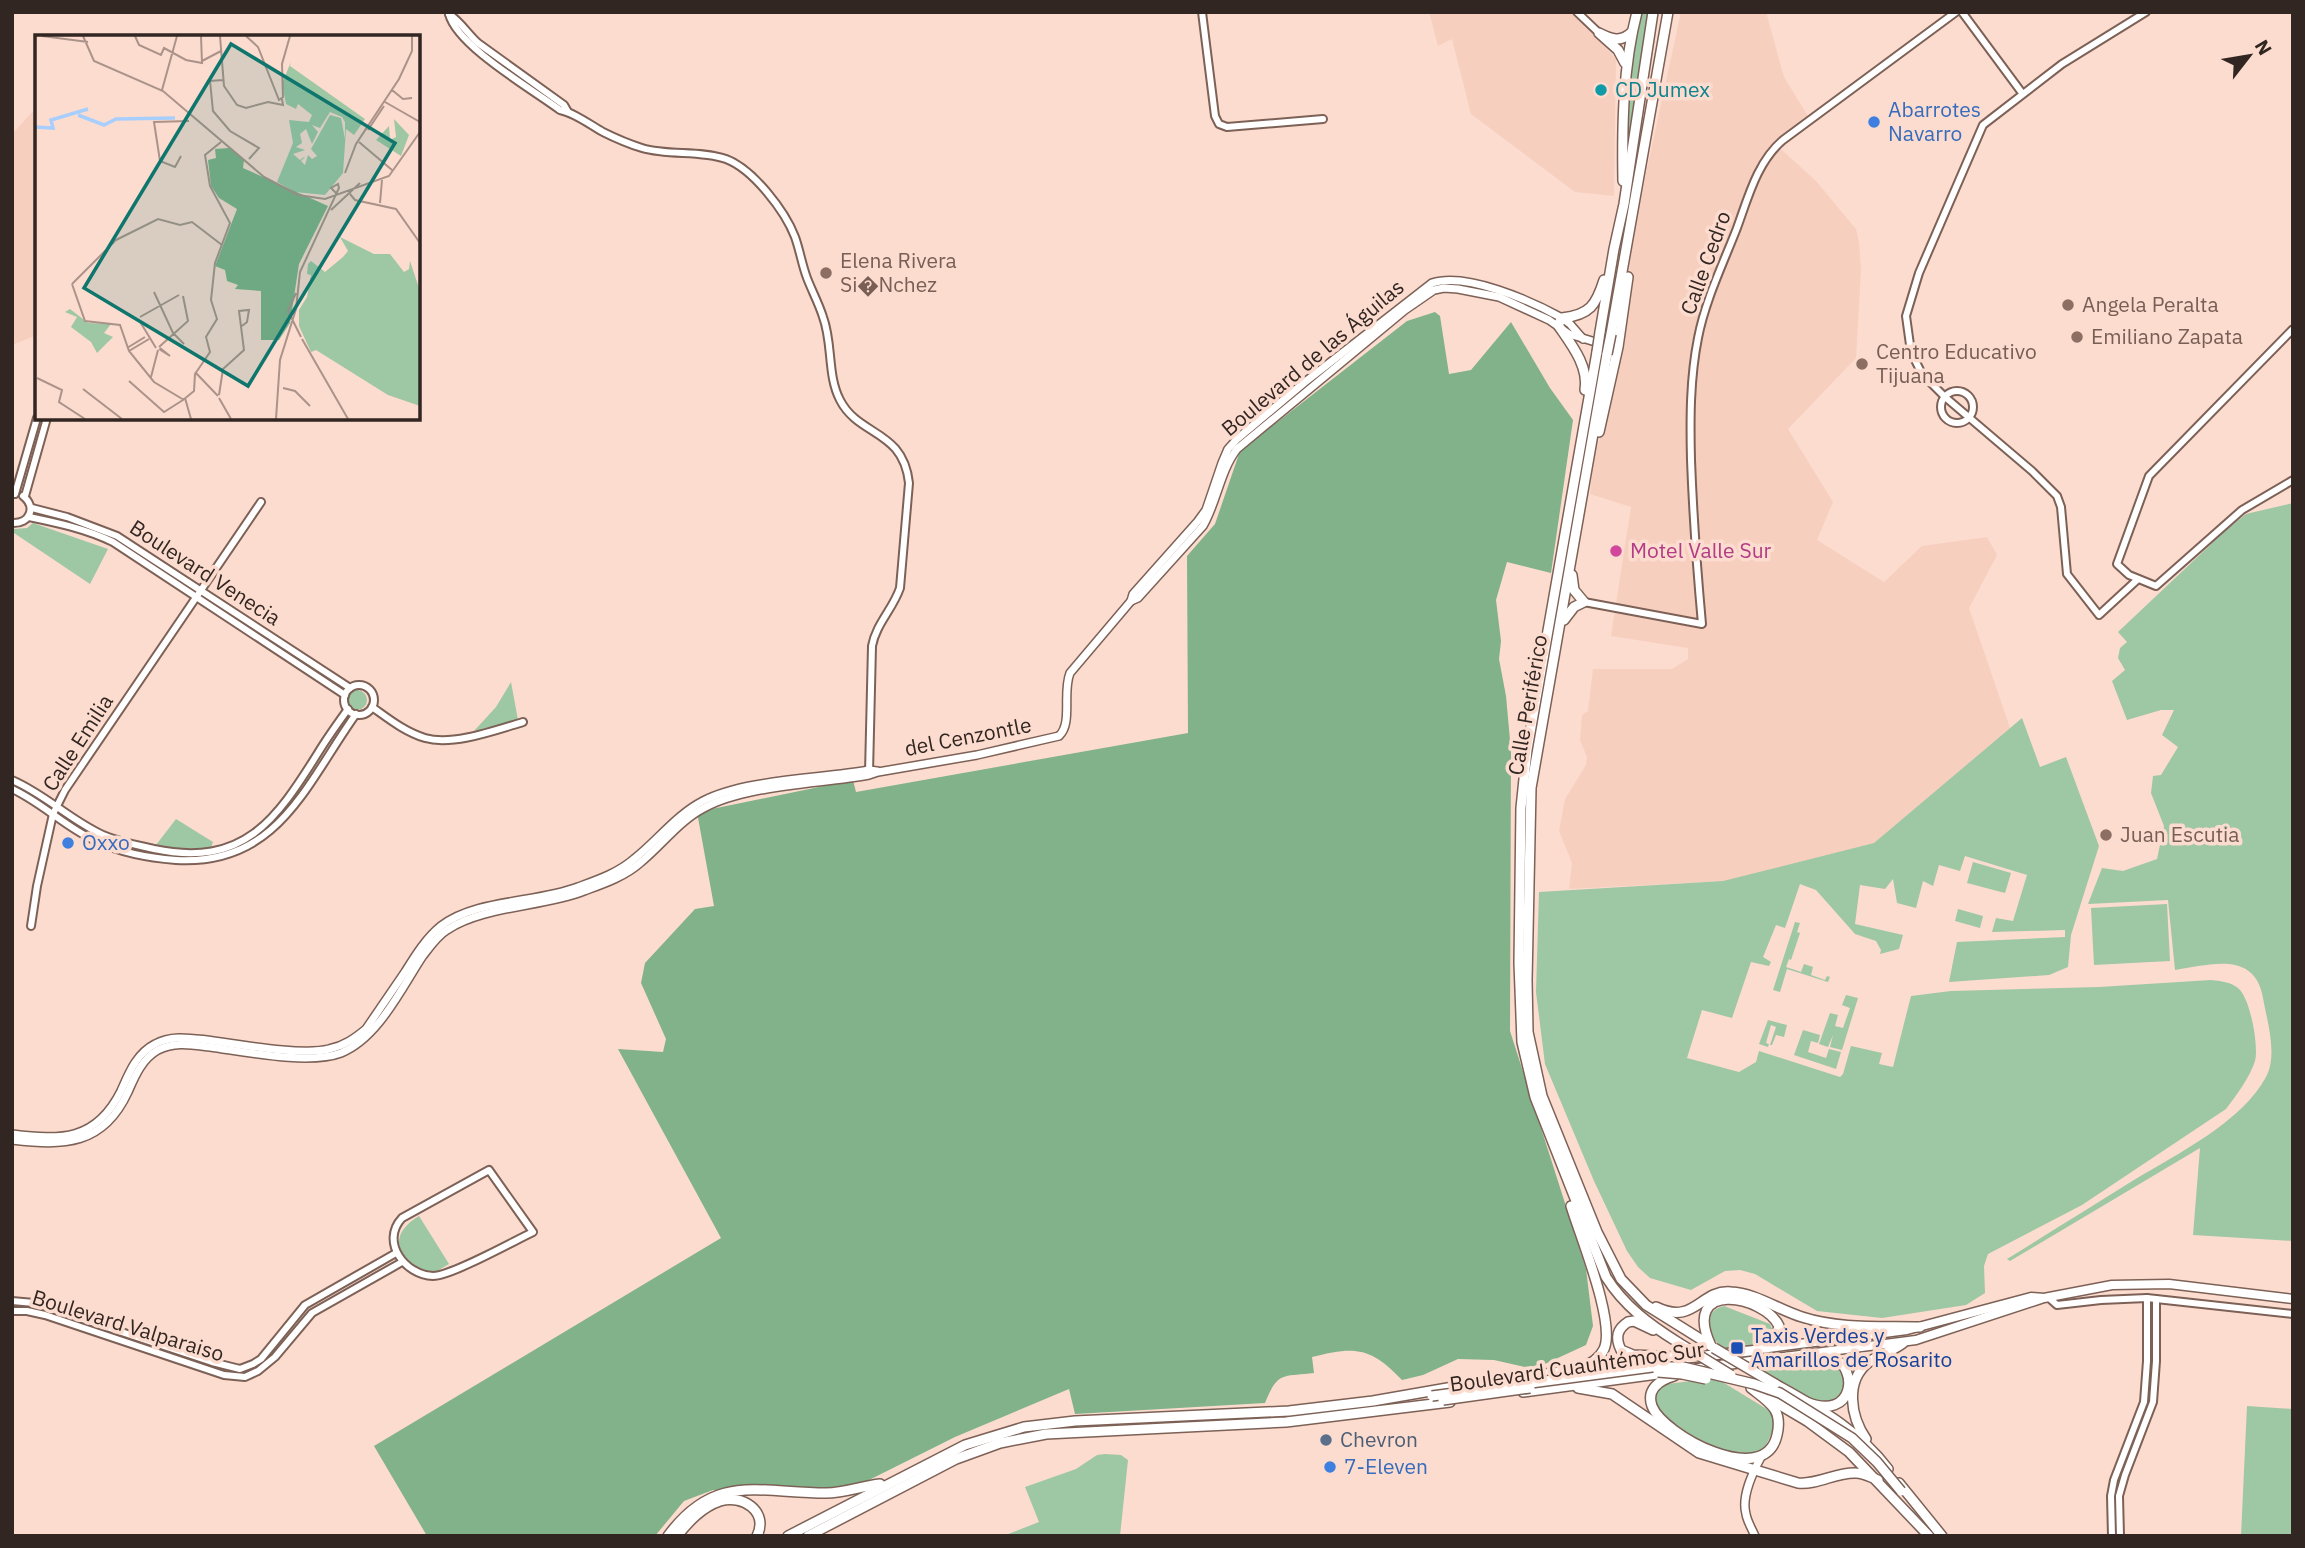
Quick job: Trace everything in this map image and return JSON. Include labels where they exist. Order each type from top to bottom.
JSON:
[{"type":"highway","points":[[1624,204],[1622,148],[1628,46],[1637,12]]},
{"type":"highway","name":"Calle Periférico","points":[[1653,12],[1624,204],[1530,728],[1521,808],[1519,976],[1522,1042],[1535,1097],[1606,1277],[1623,1301],[1660,1331],[1751,1388]]},
{"type":"highway","name":"Calle Periférico","points":[[1668,12],[1561,625],[1533,768],[1529,808],[1528,1032],[1542,1096],[1597,1232],[1621,1279],[1639,1299],[1664,1318],[1847,1427],[1877,1455]]},
{"type":"highway","points":[[1599,33],[1617,40],[1632,32]]},
{"type":"highway","points":[[1599,33],[1618,50],[1627,69]]},
{"type":"highway","points":[[1590,452],[1598,435],[1618,347],[1628,278],[1630,237]]},
{"type":"highway","points":[[1586,422],[1581,414],[1585,375],[1560,322],[1581,315],[1594,304],[1599,297],[1614,249]]},
{"type":"highway","points":[[1561,625],[1570,610],[1584,602],[1574,590],[1571,562]]},
{"type":"highway","points":[[1565,1177],[1569,1200],[1608,1330],[1600,1357],[1572,1371]]},
{"type":"highway","points":[[1639,1299],[1665,1311],[1686,1312],[1716,1294],[1728,1291],[1741,1293],[1803,1318],[1825,1322],[1920,1327]]},
{"type":"highway","points":[[1713,1347],[1704,1328],[1705,1312],[1718,1301],[1730,1298],[1764,1310],[1777,1321],[1778,1335],[1758,1349]]},
{"type":"highway","points":[[1660,1331],[1628,1321],[1619,1330],[1617,1340],[1625,1353],[1687,1359]]},
{"type":"highway","points":[[1903,1343],[1865,1366],[1854,1386],[1853,1408],[1856,1422],[1929,1536]]},
{"type":"highway","name":"Boulevard Cuauhtémoc Sur","points":[[889,1483],[965,1445],[1011,1430],[1050,1423],[1289,1411],[1417,1394],[1499,1379],[1758,1349]]},
{"type":"highway","points":[[1759,1360],[1789,1363],[1831,1359],[1839,1363],[1846,1372],[1849,1383],[1842,1400],[1826,1408],[1806,1402]]},
{"type":"highway","name":"Boulevard Cuauhtémoc Sur","points":[[808,1536],[956,1458],[982,1448],[1046,1434],[1286,1422],[1759,1360]]},
{"type":"highway","points":[[1424,1405],[1433,1399],[1652,1367],[1683,1367],[1780,1392],[1852,1438],[1877,1462],[1915,1512]]},
{"type":"highway","points":[[1696,1369],[1664,1378],[1655,1386],[1651,1403],[1656,1413],[1690,1440],[1706,1448],[1746,1460],[1761,1457],[1773,1446],[1779,1416],[1767,1400],[1751,1388]]},
{"type":"highway","points":[[1569,1386],[1612,1394],[1699,1453],[1754,1470],[1806,1484],[1853,1473],[1878,1480]]},
{"type":"highway","points":[[1751,1388],[1807,1421],[1849,1451],[1942,1536]]},
{"type":"highway","points":[[1417,1394],[1433,1399]]},
{"type":"highway","points":[[668,1536],[690,1510],[724,1493],[752,1489],[845,1492],[889,1483]]},
{"type":"highway","points":[[788,1536],[889,1483]]},
{"type":"highway","points":[[677,1536],[698,1513],[729,1499],[748,1502],[754,1508],[760,1524],[757,1536]]},
{"type":"main road","name":"Boulevard de las Águilas","points":[[1063,733],[1066,723],[1065,688],[1070,673],[1132,601],[1139,598],[1203,526],[1227,466],[1237,449],[1430,292],[1444,288],[1499,297],[1560,322],[1569,334],[1618,347]]},
{"type":"main road","name":"del Cenzontle","points":[[393,994],[425,943],[440,930],[516,907],[561,899],[622,875],[640,863],[696,812],[741,791],[1015,747],[1053,739],[1063,733]]},
{"type":"main road","points":[[12,1134],[41,1138],[66,1137],[92,1125],[104,1116],[114,1103],[138,1059],[155,1044],[165,1040],[191,1038],[294,1050],[329,1049],[348,1042],[366,1028],[393,994]]},
{"type":"main road","points":[[12,1140],[67,1143],[95,1131],[120,1107],[143,1063],[167,1047],[190,1045],[307,1058],[341,1053],[371,1033],[393,994]]},
{"type":"main road","name":"Boulevard Cuauhtémoc Sur","points":[[1758,1349],[1882,1334],[1920,1327],[2031,1297],[2046,1297],[2112,1285],[2169,1284],[2293,1299]]},
{"type":"main road","name":"Boulevard Cuauhtémoc Sur","points":[[1759,1360],[1903,1343],[1967,1325],[2046,1297]]},
{"type":"main road","points":[[1755,1536],[1745,1508],[1754,1470],[1761,1457]]},
{"type":"main road","points":[[1746,1460],[1754,1470]]},
{"type":"street","points":[[1202,12],[1215,116],[1219,124],[1227,127],[1323,119]]},
{"type":"street","points":[[1577,12],[1599,33]]},
{"type":"street","name":"Calle Cedro","points":[[1584,602],[1702,624],[1693,529],[1691,390],[1695,355],[1698,335],[1711,296],[1758,174],[1768,155],[1783,140],[1956,12]]},
{"type":"street","points":[[1962,12],[2022,93]]},
{"type":"street","points":[[2137,580],[2099,615],[2067,574],[2061,507],[2057,496],[1922,374],[1908,342],[1906,316],[1919,273],[1983,125],[2062,64],[2146,12]]},
{"type":"street","points":[[448,13],[461,37],[560,110],[638,146],[656,151],[710,156],[738,165],[752,176],[786,219],[794,235],[806,277],[824,318],[833,378],[840,400],[852,416],[892,444],[905,463],[908,473],[900,588],[875,632],[871,664],[872,772]]},
{"type":"street","points":[[2293,329],[2150,477],[2117,564],[2137,580],[2152,586],[2160,584],[2242,510],[2293,480]]},
{"type":"street","points":[[1955,392],[1967,395],[1973,406],[1969,418],[1958,423],[1947,419],[1941,409],[1945,397],[1955,392]]},
{"type":"street","points":[[12,523],[21,523],[29,517],[32,508],[24,496],[14,494],[36,420]]},
{"type":"street","points":[[24,496],[46,420]]},
{"type":"street","name":"Calle Emilia","points":[[31,926],[37,886],[57,806],[261,502]]},
{"type":"street","name":"Boulevard Venecia","points":[[32,508],[67,516],[117,536],[345,695]]},
{"type":"street","name":"Boulevard Venecia","points":[[29,517],[96,534],[198,593],[350,688]]},
{"type":"street","points":[[361,685],[371,690],[374,699],[372,708],[362,714],[348,709],[345,695],[350,688],[361,685]]},
{"type":"street","points":[[372,708],[406,730],[435,740],[462,737],[523,722]]},
{"type":"street","points":[[12,779],[84,825],[133,845],[178,853],[224,848],[243,841],[271,821],[348,709]]},
{"type":"street","points":[[12,789],[88,837],[129,852],[192,860],[230,855],[257,841],[288,814],[356,714]]},
{"type":"street","points":[[489,1170],[533,1233],[440,1275],[421,1273],[402,1262],[396,1253],[395,1233],[402,1219],[489,1170]]},
{"type":"street","name":"Boulevard Valparaiso","points":[[12,1301],[34,1303],[240,1369],[261,1359],[305,1305],[396,1253]]},
{"type":"street","name":"Boulevard Valparaiso","points":[[12,1311],[45,1315],[224,1375],[246,1377],[266,1366],[312,1313],[402,1262]]},
{"type":"street","points":[[2046,1297],[2057,1305],[2147,1298],[2293,1314]]},
{"type":"street","points":[[2112,1536],[2111,1496],[2114,1480],[2144,1402],[2147,1298]]},
{"type":"street","points":[[2120,1536],[2119,1496],[2153,1402],[2156,1299]]},
{"type":"shaded area","points":[[1429,12],[1574,12],[1616,59],[1614,196],[1575,192],[1471,114],[1452,39],[1438,46]]},
{"type":"shaded area","points":[[1681,12],[1766,12],[1784,77],[1808,116],[1773,142],[1816,181],[1856,229],[1861,270],[1856,358],[1788,429],[1833,502],[1817,540],[1884,582],[1922,546],[1987,537],[1997,555],[1969,608],[2010,728],[1874,843],[1724,881],[1569,889],[1572,863],[1559,831],[1565,799],[1586,765],[1587,757],[1580,740],[1582,715],[1588,711],[1593,669],[1672,669],[1688,659],[1688,648],[1611,636],[1631,507],[1590,494],[1594,453],[1601,436],[1622,349],[1632,238]]},
{"type":"shaded area","points":[[35,109],[35,336],[12,345],[12,134]]},
{"type":"green space","points":[[1640,12],[1651,12],[1626,171],[1632,61]]},
{"type":"green space","points":[[1435,312],[1440,316],[1449,374],[1471,370],[1511,322],[1550,388],[1573,420],[1551,573],[1507,562],[1496,600],[1501,641],[1499,659],[1506,696],[1511,751],[1510,1031],[1586,1269],[1593,1326],[1586,1345],[1534,1369],[1494,1360],[1458,1359],[1423,1375],[1402,1380],[1371,1355],[1351,1351],[1327,1353],[1312,1357],[1314,1373],[1282,1377],[1278,1380],[1265,1403],[1075,1414],[1069,1389],[955,1437],[845,1492],[713,1490],[684,1501],[655,1536],[427,1536],[374,1446],[721,1238],[618,1049],[663,1052],[666,1039],[641,983],[645,963],[695,909],[714,906],[697,812],[853,780],[856,792],[1188,733],[1187,556],[1215,524],[1240,451],[1407,321]]},
{"type":"green space","points":[[2293,503],[2293,1241],[2193,1235],[2200,1148],[2010,1261],[2007,1259],[2207,1136],[2241,1108],[2266,1077],[2271,1059],[2267,1017],[2258,983],[2251,973],[2229,964],[2175,970],[2168,900],[2088,904],[2102,868],[2123,871],[2157,859],[2164,826],[2151,793],[2153,776],[2161,775],[2178,747],[2162,735],[2174,710],[2161,710],[2127,720],[2112,681],[2125,670],[2118,658],[2120,648],[2127,642],[2118,632],[2246,514]]},
{"type":"green space","points":[[33,523],[108,549],[90,584],[14,533],[14,529],[27,528]]},
{"type":"green space","points":[[511,682],[518,720],[474,731],[496,707]]},
{"type":"green space","points":[[357,690],[364,693],[367,700],[364,707],[357,710],[350,707],[347,700],[350,693]]},
{"type":"green space","points":[[2022,718],[2040,767],[2066,757],[2099,846],[2071,935],[2068,967],[2049,975],[1949,982],[1957,942],[2065,937],[2065,930],[1992,932],[1996,918],[2013,921],[2027,875],[1965,856],[1960,871],[1939,865],[1933,886],[1923,881],[1916,908],[1897,903],[1893,879],[1885,889],[1860,885],[1855,924],[1903,935],[1899,949],[1880,954],[1881,950],[1876,941],[1855,934],[1816,890],[1800,884],[1785,928],[1776,925],[1763,957],[1771,962],[1769,966],[1751,962],[1732,1018],[1702,1010],[1687,1058],[1739,1072],[1756,1062],[1759,1051],[1840,1077],[1851,1046],[1882,1053],[1879,1064],[1893,1067],[1911,996],[1951,991],[2099,987],[2211,980],[2229,983],[2238,988],[2250,1011],[2256,1054],[2253,1067],[2242,1086],[2226,1109],[2082,1205],[1988,1254],[1984,1266],[1985,1293],[1966,1305],[1882,1318],[1817,1311],[1755,1274],[1740,1270],[1725,1271],[1691,1290],[1650,1278],[1627,1251],[1594,1181],[1545,1064],[1536,992],[1539,892],[1723,881],[1874,843]]},
{"type":"green space","points":[[176,819],[213,842],[211,848],[191,851],[156,845]]},
{"type":"green space","points":[[1973,862],[2011,873],[2005,893],[1967,883]]},
{"type":"green space","points":[[2167,904],[2170,961],[2094,965],[2091,908]]},
{"type":"green space","points":[[1958,909],[1983,916],[1980,928],[1955,921]]},
{"type":"green space","points":[[1795,922],[1800,923],[1797,932],[1800,933],[1786,967],[1801,972],[1804,964],[1813,967],[1811,975],[1825,980],[1827,976],[1830,977],[1828,982],[1787,969],[1780,992],[1773,990]]},
{"type":"green space","points":[[1846,995],[1858,998],[1842,1050],[1830,1047],[1833,1035],[1828,1047],[1819,1044],[1830,1013],[1838,1015],[1835,1026],[1843,1028],[1850,1008],[1842,1005]]},
{"type":"green space","points":[[1768,1020],[1787,1025],[1784,1037],[1776,1035],[1770,1045],[1776,1027],[1771,1025],[1766,1043],[1769,1044],[1768,1047],[1759,1044]]},
{"type":"green space","points":[[1803,1030],[1820,1035],[1818,1043],[1811,1041],[1808,1052],[1826,1058],[1829,1049],[1841,1052],[1836,1069],[1794,1055]]},
{"type":"green space","points":[[419,1216],[449,1264],[434,1272],[423,1270],[409,1261],[400,1248],[399,1241],[404,1228]]},
{"type":"green space","points":[[1724,1306],[1770,1324],[1774,1333],[1758,1344],[1731,1349],[1721,1346],[1711,1335],[1709,1320],[1716,1309]]},
{"type":"green space","points":[[1824,1365],[1838,1369],[1845,1380],[1840,1399],[1829,1404],[1808,1400],[1763,1371]]},
{"type":"green space","points":[[1716,1378],[1770,1411],[1773,1421],[1770,1437],[1765,1447],[1757,1454],[1735,1455],[1721,1451],[1677,1429],[1658,1411],[1655,1402],[1657,1389],[1667,1384]]},
{"type":"green space","points":[[2247,1406],[2293,1409],[2293,1536],[2241,1536]]},
{"type":"green space","points":[[1097,1455],[1121,1455],[1128,1460],[1120,1536],[1003,1536],[1039,1522],[1025,1487],[1076,1469]]},
{"type":"place","name":"CD Jumex","points":[[1601,90]]},
{"type":"place","name":"Abarrotes Navarro","points":[[1874,122]]},
{"type":"place","name":"Elena Rivera Si�Nchez","points":[[826,273]]},
{"type":"place","name":"Angela Peralta","points":[[2068,305]]},
{"type":"place","name":"Emiliano Zapata","points":[[2077,337]]},
{"type":"place","name":"Centro Educativo Tijuana","points":[[1862,364]]},
{"type":"place","name":"Motel Valle Sur","points":[[1616,551]]},
{"type":"place","name":"Juan Escutia","points":[[2106,835]]},
{"type":"place","name":"Oxxo","points":[[68,843]]},
{"type":"place","name":"Taxis Verdes y Amarillos de Rosarito","points":[[1737,1348]]},
{"type":"place","name":"Chevron","points":[[1326,1440]]},
{"type":"place","name":"7-Eleven","points":[[1330,1467]]}]
